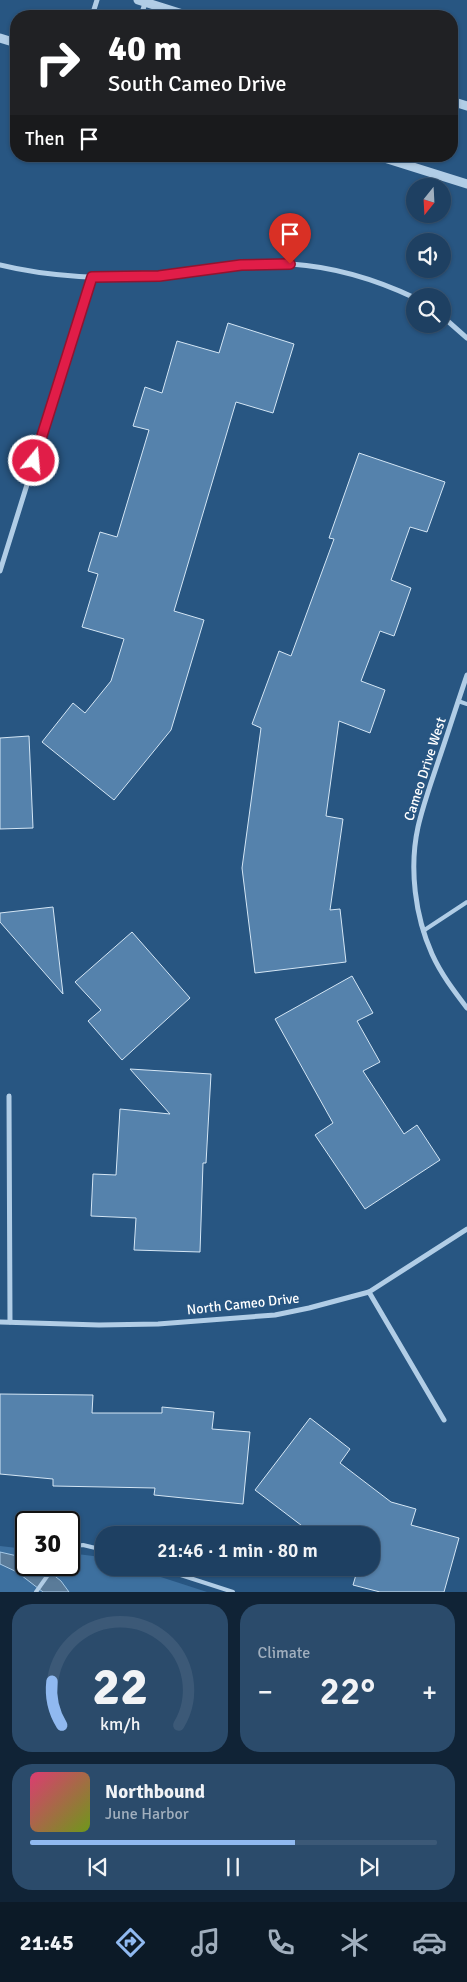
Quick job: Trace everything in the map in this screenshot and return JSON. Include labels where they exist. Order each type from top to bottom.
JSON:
[{"type":"street","points":[[144,1],[171,10]]},
{"type":"street","points":[[397,162],[467,184]]},
{"type":"street","points":[[0,265],[92,277],[159,276],[241,265],[290,264],[339,270],[386,284],[406,294]]},
{"type":"street","points":[[0,571],[92,277]]},
{"type":"street","points":[[451,324],[467,338]]},
{"type":"street","name":"Cameo Drive West","points":[[467,675],[424,804],[417,829],[414,854],[414,880],[423,931],[432,955],[467,1008]]},
{"type":"street","points":[[9,1096],[10,1322]]},
{"type":"street","name":"North Cameo Drive","points":[[0,1322],[99,1325],[158,1324],[275,1315],[369,1292],[467,1229]]},
{"type":"street","points":[[369,1292],[444,1420]]},
{"type":"lane","points":[[458,701],[467,704]]},
{"type":"lane","points":[[423,931],[467,902]]},
{"type":"lane","points":[[80,1545],[95,1548]]},
{"type":"lane","points":[[36,1592],[47,1576]]},
{"type":"lane","points":[[184,1576],[233,1592]]},
{"type":"shaded area","points":[[0,1546],[15,1548],[15,1576],[80,1576],[80,1554],[95,1556],[95,1576],[158,1576],[207,1592],[0,1592]]},
{"type":"shaded area","points":[[0,1552],[15,1555],[15,1571],[0,1564]]},
{"type":"shaded area","points":[[22,1576],[55,1576],[69,1592],[43,1592]]},
{"type":"building","points":[[228,323],[294,344],[273,413],[236,402],[174,611],[204,620],[171,730],[114,800],[42,742],[73,703],[85,713],[111,681],[124,639],[82,627],[98,574],[88,571],[100,532],[117,537],[149,430],[133,426],[145,387],[162,393],[177,341],[219,353]]},
{"type":"building","points":[[359,453],[445,482],[427,532],[410,527],[391,580],[411,588],[394,636],[380,631],[361,681],[385,690],[370,733],[339,721],[326,816],[343,819],[330,910],[340,909],[346,962],[255,973],[242,868],[261,728],[252,724],[279,651],[291,656],[334,539],[329,538]]},
{"type":"building","points":[[29,736],[33,828],[0,829],[0,738]]},
{"type":"building","points":[[53,907],[63,994],[0,922],[0,913]]},
{"type":"building","points":[[132,932],[190,998],[122,1060],[88,1021],[101,1010],[75,982]]},
{"type":"building","points":[[352,976],[373,1013],[357,1021],[380,1062],[363,1071],[404,1134],[417,1125],[440,1160],[365,1209],[315,1135],[333,1123],[275,1019]]},
{"type":"building","points":[[130,1069],[211,1074],[206,1163],[203,1163],[200,1252],[134,1250],[136,1218],[91,1216],[93,1174],[116,1175],[120,1109],[170,1114]]},
{"type":"building","points":[[0,1394],[93,1395],[92,1413],[162,1413],[162,1407],[214,1412],[212,1429],[250,1432],[243,1504],[154,1495],[155,1488],[53,1486],[53,1479],[0,1474]]},
{"type":"building","points":[[310,1418],[350,1449],[340,1463],[391,1502],[416,1509],[411,1525],[459,1538],[444,1592],[380,1592],[353,1585],[356,1576],[380,1576],[380,1526],[302,1526],[255,1490]]},
{"type":"route","points":[[34,461],[92,277],[159,276],[241,265],[290,264]]}]
